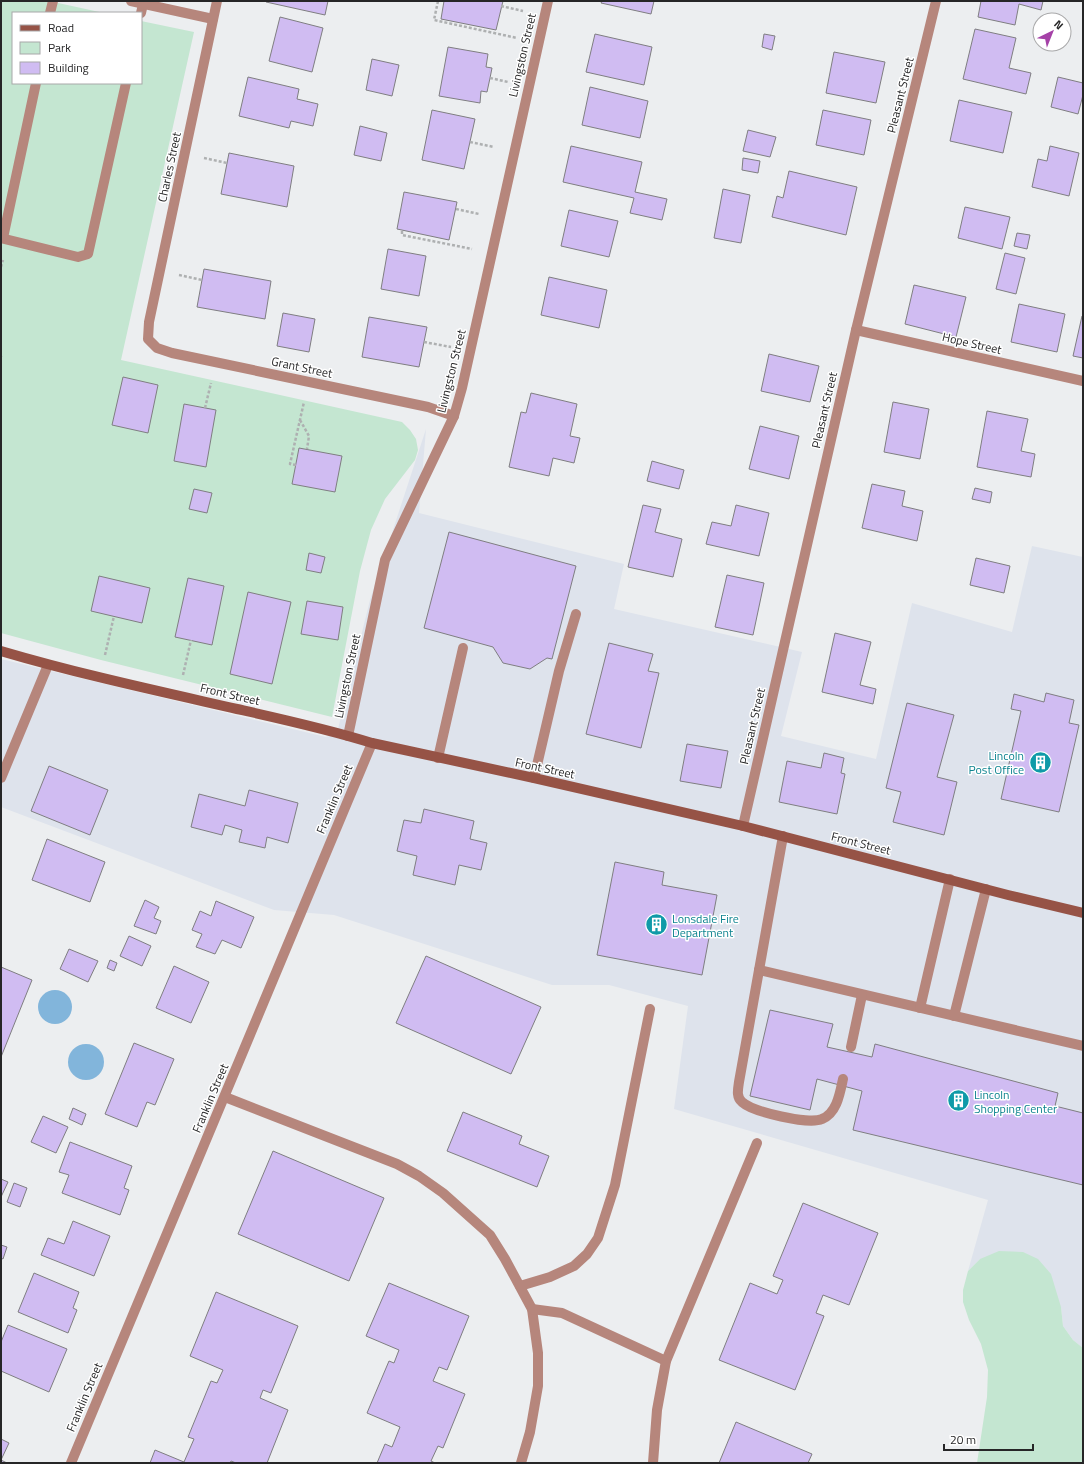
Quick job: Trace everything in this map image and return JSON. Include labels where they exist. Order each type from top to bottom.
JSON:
[{"type":"main road","name":"Front Street","points":[[1,651],[48,665],[348,736],[372,744],[534,778],[743,826],[1083,912]]},
{"type":"street","points":[[50,12],[53,1]]},
{"type":"street","points":[[131,1],[142,8],[213,19]]},
{"type":"street","name":"Charles Street","points":[[148,338],[149,322],[217,1]]},
{"type":"street","name":"Livingston Street","points":[[348,736],[385,560],[454,416],[470,351],[548,1]]},
{"type":"street","name":"Pleasant Street","points":[[743,826],[856,330],[936,1]]},
{"type":"street","points":[[36,84],[2,238],[78,257],[88,254],[126,84]]},
{"type":"street","name":"Hope Street","points":[[856,330],[1083,381]]},
{"type":"street","name":"Grant Street","points":[[148,338],[157,348],[172,353],[428,407],[454,416]]},
{"type":"street","points":[[534,778],[560,671],[576,614]]},
{"type":"street","points":[[438,758],[463,648]]},
{"type":"street","points":[[1,778],[48,665]]},
{"type":"street","name":"Franklin Street","points":[[71,1463],[372,744]]},
{"type":"street","points":[[783,836],[738,1094],[741,1102],[753,1109],[802,1121],[822,1119],[833,1110],[839,1096],[843,1079]]},
{"type":"street","points":[[920,1008],[950,879]]},
{"type":"street","points":[[954,1016],[986,888]]},
{"type":"street","points":[[759,970],[1083,1046]]},
{"type":"street","points":[[851,1047],[862,995]]},
{"type":"street","points":[[520,1286],[550,1278],[574,1266],[587,1254],[598,1238],[615,1185],[650,1009]]},
{"type":"street","points":[[225,1097],[396,1164],[419,1176],[443,1193],[490,1235],[532,1308],[538,1353],[538,1386],[530,1432],[521,1463]]},
{"type":"street","points":[[654,1463],[657,1410],[666,1361],[757,1143]]},
{"type":"street","points":[[532,1308],[562,1313],[666,1361]]},
{"type":"path","points":[[438,1],[434,20],[517,38]]},
{"type":"path","points":[[501,6],[523,11]]},
{"type":"path","points":[[490,78],[508,82]]},
{"type":"path","points":[[470,142],[494,147]]},
{"type":"path","points":[[456,209],[480,214]]},
{"type":"path","points":[[402,230],[402,234],[472,249]]},
{"type":"path","points":[[424,342],[470,351]]},
{"type":"path","points":[[205,408],[216,363]]},
{"type":"path","points":[[296,465],[290,464],[308,382]]},
{"type":"path","points":[[300,419],[309,436],[306,449]]},
{"type":"path","points":[[105,655],[114,616]]},
{"type":"path","points":[[183,675],[191,640]]},
{"type":"shaded area","points":[[426,429],[419,513],[624,564],[614,609],[802,652],[781,736],[876,759],[912,603],[1012,632],[1032,546],[1083,557],[1083,1348],[1073,1340],[1063,1326],[1061,1307],[980,1259],[968,1271],[988,1200],[674,1109],[688,1006],[609,985],[552,985],[334,915],[274,910],[1,807],[1,659],[326,737],[337,733],[370,600]]},
{"type":"green space","points":[[1,1],[49,1],[99,12],[12,12],[12,84],[142,84],[142,21],[194,32],[121,360],[402,422],[416,439],[418,450],[415,460],[385,499],[371,530],[360,571],[332,717],[101,660],[1,633]]},
{"type":"green space","points":[[999,1251],[1023,1252],[1038,1259],[1051,1274],[1061,1307],[1063,1326],[1073,1340],[1083,1348],[1083,1463],[977,1463],[987,1397],[988,1370],[981,1344],[969,1320],[963,1302],[963,1290],[968,1271],[980,1259]]},
{"type":"water","points":[[55,990],[67,995],[72,1007],[67,1019],[55,1024],[43,1019],[38,1007],[43,995]]},
{"type":"water","points":[[90,1044],[99,1049],[103,1055],[103,1069],[99,1075],[90,1080],[82,1080],[73,1075],[69,1069],[68,1058],[73,1049],[79,1045]]},
{"type":"building","points":[[266,1],[328,1],[325,15]]},
{"type":"building","points":[[444,1],[503,1],[496,30],[441,19]]},
{"type":"building","points":[[602,1],[654,1],[651,14],[601,3]]},
{"type":"building","points":[[981,1],[1043,1],[1041,10],[1019,4],[1015,25],[978,17]]},
{"type":"building","points":[[280,17],[323,28],[312,72],[269,61]]},
{"type":"building","points":[[975,29],[1016,38],[1009,68],[1031,73],[1026,94],[963,79]]},
{"type":"building","points":[[595,34],[652,47],[644,85],[586,72]]},
{"type":"building","points":[[764,34],[775,36],[772,50],[762,47]]},
{"type":"building","points":[[448,47],[488,54],[486,67],[492,68],[487,92],[481,91],[480,103],[439,96]]},
{"type":"building","points":[[834,52],[885,62],[876,103],[826,93]]},
{"type":"building","points":[[372,59],[399,65],[392,96],[366,90]]},
{"type":"building","points":[[248,77],[299,89],[297,99],[318,104],[313,126],[291,121],[289,128],[239,116]]},
{"type":"building","points":[[1058,77],[1083,83],[1083,95],[1078,114],[1051,107]]},
{"type":"building","points":[[590,87],[648,101],[640,138],[582,125]]},
{"type":"building","points":[[959,100],[1012,112],[1003,153],[950,141]]},
{"type":"building","points":[[432,110],[475,119],[464,169],[422,160]]},
{"type":"building","points":[[823,110],[871,120],[864,155],[816,145]]},
{"type":"building","points":[[360,126],[387,133],[381,161],[354,155]]},
{"type":"building","points":[[748,130],[776,137],[770,157],[743,151]]},
{"type":"building","points":[[571,146],[642,162],[635,192],[667,199],[662,220],[630,213],[634,198],[563,182]]},
{"type":"building","points":[[1050,146],[1079,153],[1069,196],[1032,187],[1038,159],[1047,161]]},
{"type":"building","points":[[229,153],[294,166],[287,207],[221,194]]},
{"type":"building","points":[[743,158],[760,161],[758,173],[742,170]]},
{"type":"building","points":[[789,171],[857,187],[846,235],[772,217],[777,196],[783,198]]},
{"type":"building","points":[[723,189],[750,195],[741,243],[714,238]]},
{"type":"building","points":[[404,192],[457,202],[449,240],[397,229]]},
{"type":"building","points":[[965,207],[1010,217],[1002,249],[958,238]]},
{"type":"building","points":[[569,210],[618,221],[609,257],[561,246]]},
{"type":"building","points":[[1017,233],[1030,235],[1027,249],[1014,246]]},
{"type":"building","points":[[388,249],[426,256],[419,296],[381,289]]},
{"type":"building","points":[[1005,253],[1025,258],[1016,294],[996,289]]},
{"type":"building","points":[[204,269],[271,281],[265,319],[197,307]]},
{"type":"building","points":[[549,277],[607,290],[599,328],[541,315]]},
{"type":"building","points":[[914,285],[966,297],[956,337],[905,324]]},
{"type":"building","points":[[1019,304],[1065,314],[1057,352],[1011,342]]},
{"type":"building","points":[[283,313],[315,319],[309,352],[277,346]]},
{"type":"building","points":[[1083,316],[1083,358],[1073,356]]},
{"type":"building","points":[[369,317],[427,327],[419,367],[362,357]]},
{"type":"building","points":[[769,354],[819,366],[810,402],[761,391]]},
{"type":"building","points":[[123,377],[158,385],[148,433],[112,425]]},
{"type":"building","points":[[531,393],[577,404],[570,436],[580,438],[574,463],[553,458],[549,476],[509,467],[521,412],[526,413]]},
{"type":"building","points":[[893,402],[929,409],[920,459],[884,452]]},
{"type":"building","points":[[184,404],[216,410],[206,467],[174,461]]},
{"type":"building","points":[[987,411],[1028,419],[1021,451],[1035,454],[1031,477],[977,467]]},
{"type":"building","points":[[760,426],[799,436],[789,479],[749,469]]},
{"type":"building","points":[[299,448],[342,456],[335,492],[292,484]]},
{"type":"building","points":[[652,461],[684,470],[679,489],[647,481]]},
{"type":"building","points":[[872,484],[905,491],[902,506],[923,511],[917,541],[862,528]]},
{"type":"building","points":[[975,488],[992,492],[990,503],[972,499]]},
{"type":"building","points":[[194,489],[212,493],[207,513],[189,509]]},
{"type":"building","points":[[643,505],[661,509],[655,532],[682,539],[673,577],[628,567]]},
{"type":"building","points":[[736,505],[769,513],[759,556],[706,544],[712,522],[731,526]]},
{"type":"building","points":[[449,532],[576,566],[552,659],[547,658],[530,669],[503,663],[493,647],[424,628]]},
{"type":"building","points":[[309,553],[325,557],[321,573],[306,570]]},
{"type":"building","points":[[976,558],[1010,566],[1004,593],[970,585]]},
{"type":"building","points":[[727,575],[764,583],[753,635],[715,627]]},
{"type":"building","points":[[99,576],[150,588],[142,623],[91,611]]},
{"type":"building","points":[[188,578],[224,586],[212,645],[175,637]]},
{"type":"building","points":[[248,592],[291,602],[272,684],[230,674]]},
{"type":"building","points":[[307,601],[343,607],[338,640],[301,634]]},
{"type":"building","points":[[835,633],[871,642],[860,685],[876,689],[873,704],[822,692]]},
{"type":"building","points":[[609,643],[653,654],[648,671],[659,673],[641,748],[586,734]]},
{"type":"building","name":"Lincoln Post Office","points":[[1046,693],[1074,700],[1069,723],[1079,725],[1059,812],[1001,799],[1021,711],[1011,709],[1014,694],[1044,702]]},
{"type":"building","points":[[907,703],[954,715],[937,777],[957,782],[944,835],[893,822],[901,792],[886,788]]},
{"type":"building","points":[[687,744],[728,751],[721,788],[680,781]]},
{"type":"building","points":[[824,753],[844,758],[841,773],[845,774],[837,814],[779,802],[787,761],[821,768]]},
{"type":"building","points":[[49,766],[108,790],[90,835],[31,811]]},
{"type":"building","points":[[249,790],[298,803],[288,843],[267,837],[265,848],[239,842],[242,830],[225,825],[222,835],[191,827],[199,794],[245,806]]},
{"type":"building","points":[[424,809],[474,821],[470,839],[487,843],[481,870],[459,865],[455,885],[413,875],[417,856],[397,851],[404,820],[421,823]]},
{"type":"building","points":[[47,839],[105,862],[90,902],[32,880]]},
{"type":"building","name":"Lonsdale Fire Department","points":[[615,862],[664,872],[662,885],[717,895],[702,975],[597,955]]},
{"type":"building","points":[[145,900],[159,907],[154,918],[161,921],[156,934],[134,926]]},
{"type":"building","points":[[216,901],[254,917],[241,948],[222,940],[215,954],[196,947],[202,934],[192,930],[200,911],[211,916]]},
{"type":"building","points":[[129,936],[151,946],[142,966],[120,956]]},
{"type":"building","points":[[69,949],[98,961],[88,982],[60,969]]},
{"type":"building","points":[[426,956],[541,1007],[511,1074],[396,1023]]},
{"type":"building","points":[[110,960],[117,963],[114,971],[107,968]]},
{"type":"building","points":[[174,966],[209,982],[191,1023],[156,1008]]},
{"type":"building","points":[[1,967],[32,980],[1,1057]]},
{"type":"building","name":"Lincoln Shopping Center","points":[[770,1010],[833,1024],[827,1047],[872,1057],[875,1044],[1058,1093],[1055,1106],[1083,1113],[1083,1185],[853,1130],[862,1091],[817,1079],[810,1110],[750,1096]]},
{"type":"building","points":[[134,1043],[174,1059],[155,1105],[147,1102],[137,1127],[105,1114]]},
{"type":"building","points":[[73,1108],[86,1114],[82,1125],[69,1119]]},
{"type":"building","points":[[463,1112],[522,1136],[519,1144],[549,1156],[537,1187],[447,1151]]},
{"type":"building","points":[[43,1116],[68,1127],[56,1153],[31,1142]]},
{"type":"building","points":[[70,1142],[132,1166],[124,1188],[129,1190],[120,1215],[62,1193],[69,1175],[59,1172]]},
{"type":"building","points":[[273,1151],[384,1198],[349,1281],[238,1234]]},
{"type":"building","points":[[1,1179],[8,1182],[1,1197]]},
{"type":"building","points":[[14,1183],[27,1188],[20,1207],[7,1202]]},
{"type":"building","points":[[803,1203],[878,1233],[849,1305],[823,1295],[816,1313],[824,1316],[795,1390],[719,1360],[750,1283],[777,1294],[783,1280],[773,1276]]},
{"type":"building","points":[[73,1221],[110,1236],[94,1276],[41,1255],[48,1238],[64,1244]]},
{"type":"building","points":[[1,1245],[7,1247],[3,1259],[1,1258]]},
{"type":"building","points":[[34,1273],[79,1292],[73,1308],[77,1310],[68,1333],[18,1312]]},
{"type":"building","points":[[389,1283],[469,1316],[447,1370],[439,1367],[433,1381],[465,1394],[443,1448],[438,1446],[431,1461],[435,1463],[377,1463],[385,1444],[392,1447],[400,1427],[367,1413],[389,1361],[394,1363],[399,1350],[366,1336]]},
{"type":"building","points":[[216,1292],[298,1326],[271,1393],[263,1390],[260,1398],[288,1410],[267,1463],[236,1463],[231,1461],[230,1463],[150,1463],[155,1450],[184,1462],[194,1439],[188,1437],[211,1381],[217,1383],[223,1370],[190,1356]]},
{"type":"building","points":[[8,1325],[67,1349],[49,1392],[1,1371],[1,1342]]},
{"type":"building","points":[[736,1422],[812,1454],[808,1463],[719,1463]]},
{"type":"building","points":[[1,1439],[9,1443],[1,1460]]},
{"type":"place","name":"Lincoln Post Office","points":[[1040,762]]},
{"type":"place","name":"Lonsdale Fire Department","points":[[657,925]]},
{"type":"place","name":"Lincoln Shopping Center","points":[[958,1101]]}]
